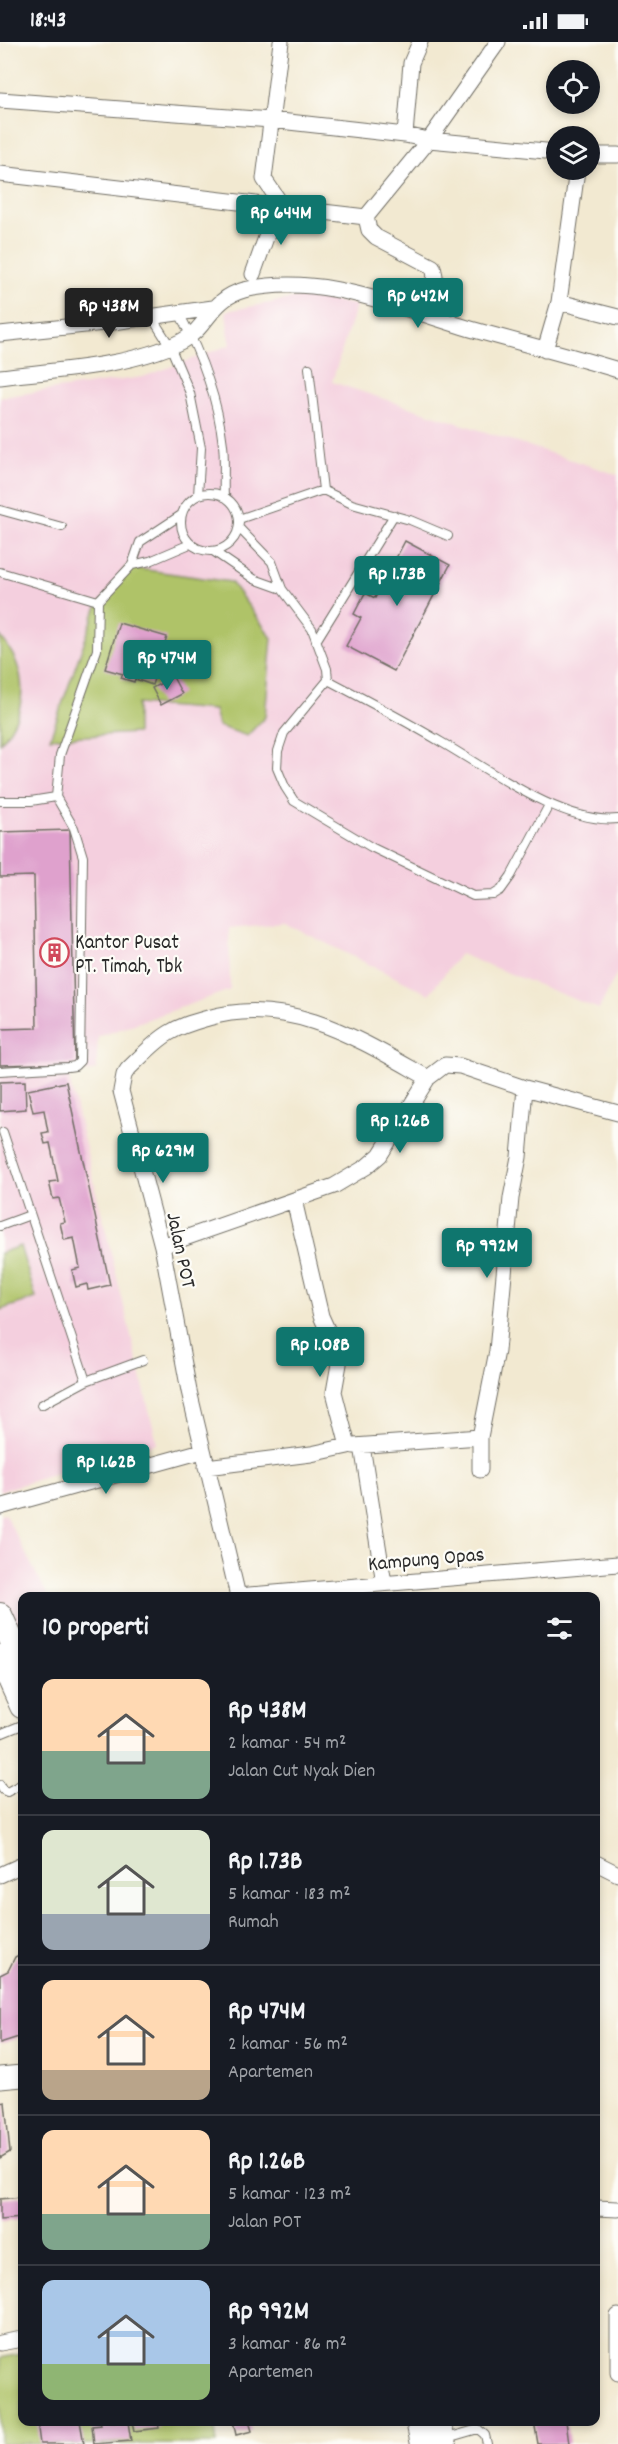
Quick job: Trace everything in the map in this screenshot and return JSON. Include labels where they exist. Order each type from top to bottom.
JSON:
[{"type":"highway","points":[[0,1615],[18,1654]]},
{"type":"highway","points":[[0,1657],[18,1697]]},
{"type":"main road","points":[[0,2078],[18,2076]]},
{"type":"street","points":[[253,274],[279,199],[264,178],[281,42]]},
{"type":"street","points":[[405,135],[411,63],[420,42]]},
{"type":"street","points":[[366,217],[426,145],[498,42]]},
{"type":"street","points":[[0,100],[270,126],[405,135],[426,145],[546,151]]},
{"type":"street","points":[[600,154],[618,155]]},
{"type":"street","points":[[0,174],[366,217]]},
{"type":"street","points":[[545,350],[559,302],[576,180]]},
{"type":"street","points":[[366,217],[369,230],[376,237],[433,267],[435,276],[424,313]]},
{"type":"street","points":[[0,377],[136,357],[170,346],[191,336],[213,308],[227,298],[243,291],[280,286],[312,286],[361,294],[478,331],[618,370]]},
{"type":"street","points":[[559,302],[618,317]]},
{"type":"street","points":[[0,334],[213,308]]},
{"type":"street","name":"Jalan POT","points":[[237,1592],[202,1451],[162,1246],[121,1091],[122,1083],[128,1069],[167,1034],[185,1025],[221,1014],[263,1010],[282,1013],[350,1034],[428,1078]]},
{"type":"street","points":[[162,1246],[334,1186],[366,1167],[380,1155],[428,1078],[445,1065],[618,1113]]},
{"type":"street","points":[[480,1470],[480,1437],[497,1351],[525,1088]]},
{"type":"street","points":[[294,1200],[321,1316],[336,1349],[339,1364],[334,1392],[355,1446],[384,1583]]},
{"type":"street","points":[[206,1467],[355,1446],[480,1437]]},
{"type":"street","points":[[0,1507],[202,1451]]},
{"type":"street","name":"Kampung Opas","points":[[283,1592],[618,1564]]},
{"type":"street","points":[[600,1865],[618,1874]]},
{"type":"street","points":[[0,1875],[18,1867]]},
{"type":"street","points":[[600,2208],[618,2209]]},
{"type":"street","points":[[618,2316],[618,2373]]},
{"type":"street","points":[[0,2343],[18,2340]]},
{"type":"lane","points":[[179,313],[191,336],[211,387],[223,446],[224,497]]},
{"type":"lane","points":[[151,316],[170,346],[190,393],[201,448],[198,495]]},
{"type":"lane","points":[[309,368],[324,490]]},
{"type":"lane","points":[[239,519],[324,490],[352,504],[394,515],[448,536]]},
{"type":"lane","points":[[211,493],[232,502],[237,510],[239,528],[230,544],[213,551],[201,550],[190,544],[184,536],[180,525],[181,515],[188,503],[198,495],[211,493]]},
{"type":"lane","points":[[0,510],[62,527]]},
{"type":"lane","points":[[0,1071],[68,1067],[75,1066],[80,1061],[82,857],[74,828],[56,797],[60,755],[97,650],[98,601],[132,565],[140,542],[181,515]]},
{"type":"lane","points":[[316,641],[394,515]]},
{"type":"lane","points":[[239,528],[272,562],[282,589],[312,629],[327,669],[328,680],[284,734],[278,751],[277,768],[294,801],[371,847],[473,896],[493,895],[501,890],[511,876],[549,805]]},
{"type":"lane","points":[[132,565],[150,561],[190,544]]},
{"type":"lane","points":[[213,551],[254,579],[282,589]]},
{"type":"lane","points":[[0,572],[98,601]]},
{"type":"lane","points":[[328,680],[380,706],[549,805],[593,820],[618,819]]},
{"type":"lane","points":[[0,801],[31,801],[56,797]]},
{"type":"lane","points":[[3,1132],[86,1381]]},
{"type":"lane","points":[[0,1226],[30,1215]]},
{"type":"lane","points":[[41,1405],[86,1381],[143,1360]]},
{"type":"lane","points":[[0,1734],[18,1727]]},
{"type":"lane","points":[[0,1785],[7,1792],[18,1786]]},
{"type":"lane","points":[[432,2435],[478,2429],[485,2435],[488,2444]]},
{"type":"shaded area","points":[[308,296],[356,305],[332,382],[618,475],[618,971],[599,1009],[460,954],[429,994],[285,923],[229,928],[230,990],[98,1037],[96,1070],[68,1075],[157,1443],[0,1491],[0,397],[143,377],[230,345],[226,311]]},
{"type":"shaded area","points":[[5,1514],[46,1592],[18,1592],[18,1643],[0,1609],[0,1515]]},
{"type":"green space","points":[[126,567],[231,582],[272,638],[265,717],[247,736],[218,726],[214,710],[137,704],[137,733],[50,738],[96,609]]},
{"type":"green space","points":[[0,636],[16,662],[22,689],[17,717],[0,743]]},
{"type":"green space","points":[[20,1246],[36,1298],[0,1310],[0,1253]]},
{"type":"green space","points":[[18,2355],[18,2426],[215,2426],[217,2444],[0,2444],[0,2358]]},
{"type":"building","points":[[405,541],[450,565],[394,671],[346,646],[361,618],[354,614],[365,593],[375,598]]},
{"type":"building","points":[[119,623],[167,637],[152,685],[135,679],[134,682],[121,678],[123,674],[105,669]]},
{"type":"building","points":[[173,677],[182,694],[161,705],[152,688]]},
{"type":"building","name":"Kantor Pusat PT. Timah, Tbk","points":[[70,830],[75,1063],[0,1065],[0,1029],[37,1028],[34,876],[0,877],[0,832]]},
{"type":"building","points":[[25,1081],[26,1109],[0,1111],[0,1082]]},
{"type":"building","points":[[66,1082],[110,1285],[88,1290],[87,1284],[76,1287],[72,1270],[80,1268],[74,1238],[64,1240],[60,1223],[65,1222],[59,1198],[53,1199],[49,1182],[58,1181],[50,1143],[45,1144],[42,1133],[48,1132],[44,1110],[33,1112],[28,1090]]},
{"type":"building","points":[[18,1955],[18,2037],[0,2043],[0,1975],[8,1971]]},
{"type":"building","points":[[5,2102],[10,2152],[0,2158],[0,2103]]},
{"type":"building","points":[[18,2197],[18,2218],[0,2220],[0,2199]]},
{"type":"building","points":[[38,2426],[81,2426],[84,2444],[40,2444]]},
{"type":"building","points":[[92,2426],[129,2426],[131,2441],[94,2444]]},
{"type":"building","points":[[133,2426],[159,2426],[159,2428],[134,2431]]},
{"type":"building","points":[[234,2426],[250,2426],[252,2431],[236,2435]]},
{"type":"building","points":[[535,2426],[567,2426],[569,2444],[538,2444]]},
{"type":"place","name":"Kantor Pusat PT. Timah, Tbk","points":[[54,953]]}]
